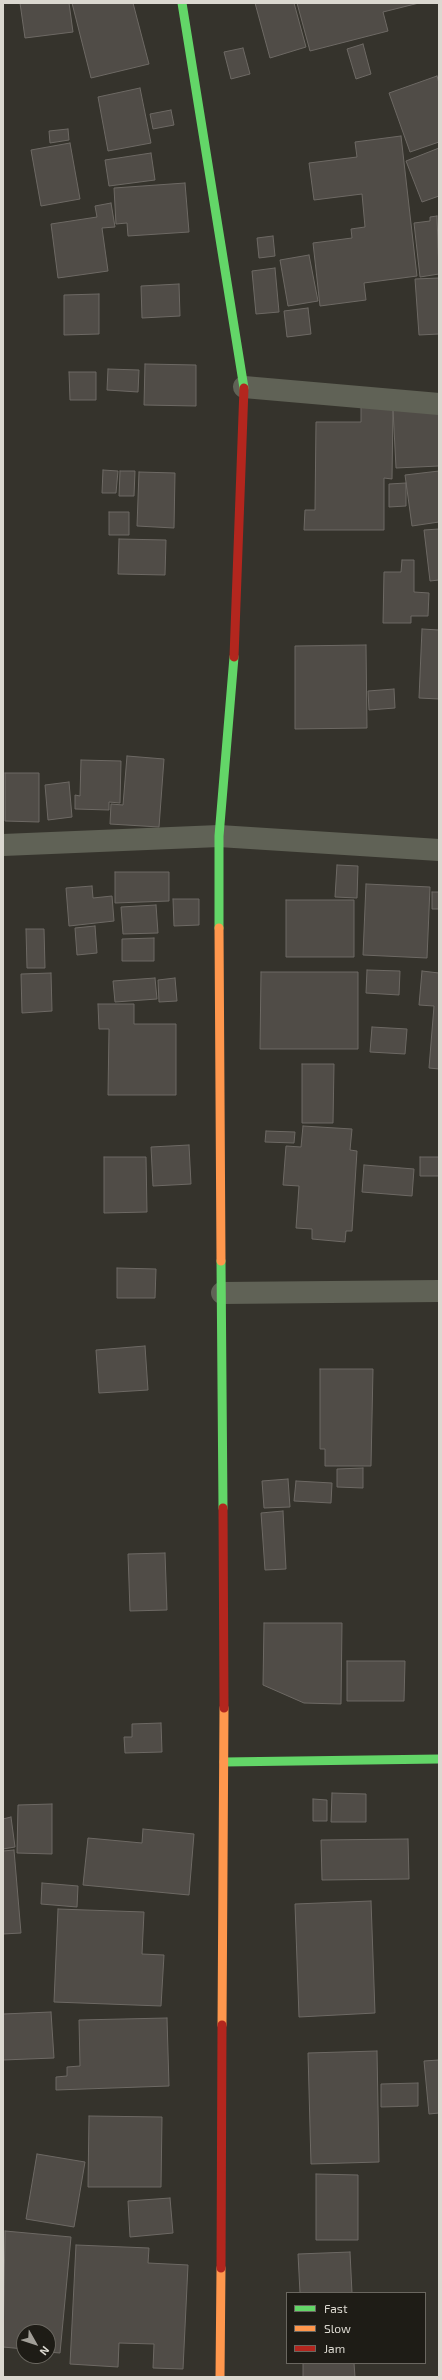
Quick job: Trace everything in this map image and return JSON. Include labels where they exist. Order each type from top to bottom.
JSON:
[{"type":"main road","points":[[182,3],[244,387],[235,643],[219,836],[224,1762],[220,2377]]},
{"type":"main road","points":[[224,1762],[439,1759]]},
{"type":"street","points":[[244,387],[439,404]]},
{"type":"street","points":[[3,845],[219,836],[439,850]]},
{"type":"street","points":[[222,1293],[439,1291]]},
{"type":"building","points":[[20,3],[69,3],[73,32],[25,38]]},
{"type":"building","points":[[72,3],[133,3],[149,64],[91,78]]},
{"type":"building","points":[[255,3],[294,3],[306,47],[270,58]]},
{"type":"building","points":[[297,3],[419,3],[383,12],[388,31],[310,51]]},
{"type":"building","points":[[363,44],[371,74],[356,79],[347,49]]},
{"type":"building","points":[[243,48],[250,74],[231,79],[224,52]]},
{"type":"building","points":[[437,76],[439,83],[439,142],[410,152],[389,93]]},
{"type":"building","points":[[140,88],[151,143],[108,151],[98,97]]},
{"type":"building","points":[[171,110],[174,125],[153,129],[150,114]]},
{"type":"building","points":[[68,129],[69,140],[50,143],[49,131]]},
{"type":"building","points":[[401,136],[417,276],[364,283],[366,300],[320,306],[313,243],[352,238],[351,229],[365,227],[362,194],[314,200],[309,163],[357,157],[355,142]]},
{"type":"building","points":[[70,143],[80,199],[41,206],[31,150]]},
{"type":"building","points":[[439,148],[439,196],[422,202],[406,161]]},
{"type":"building","points":[[151,153],[155,180],[109,186],[105,160]]},
{"type":"building","points":[[185,183],[189,232],[128,236],[127,223],[116,224],[114,188]]},
{"type":"building","points":[[111,203],[115,227],[102,228],[108,271],[58,278],[51,224],[97,217],[95,206]]},
{"type":"building","points":[[437,216],[439,274],[420,277],[414,223],[430,221],[430,217]]},
{"type":"building","points":[[273,236],[275,256],[259,258],[257,238]]},
{"type":"building","points":[[309,255],[318,301],[288,306],[280,260]]},
{"type":"building","points":[[275,268],[279,312],[256,314],[252,271]]},
{"type":"building","points":[[439,278],[439,334],[419,335],[415,279]]},
{"type":"building","points":[[179,284],[180,316],[142,318],[141,286]]},
{"type":"building","points":[[99,294],[99,334],[64,335],[64,295]]},
{"type":"building","points":[[308,308],[311,334],[287,337],[284,311]]},
{"type":"building","points":[[145,364],[196,365],[196,406],[144,405]]},
{"type":"building","points":[[108,369],[139,370],[138,392],[107,390]]},
{"type":"building","points":[[69,372],[96,372],[96,400],[70,400]]},
{"type":"building","points":[[361,407],[393,408],[392,479],[384,478],[384,530],[304,530],[305,510],[315,510],[316,422],[361,422]]},
{"type":"building","points":[[439,407],[439,466],[396,468],[393,409]]},
{"type":"building","points":[[103,470],[118,471],[116,493],[102,493]]},
{"type":"building","points":[[120,471],[135,471],[134,496],[119,496]]},
{"type":"building","points":[[439,471],[439,522],[412,526],[405,475]]},
{"type":"building","points":[[139,472],[175,473],[174,528],[137,526]]},
{"type":"building","points":[[406,483],[406,506],[389,507],[389,484]]},
{"type":"building","points":[[109,512],[129,512],[129,535],[109,535]]},
{"type":"building","points":[[439,529],[439,580],[430,581],[424,530]]},
{"type":"building","points":[[119,539],[166,540],[165,575],[118,574]]},
{"type":"building","points":[[402,560],[414,560],[414,592],[429,593],[428,616],[411,616],[411,623],[383,623],[384,572],[401,572]]},
{"type":"building","points":[[422,629],[439,630],[439,699],[419,698]]},
{"type":"building","points":[[366,645],[367,728],[295,729],[295,646]]},
{"type":"building","points":[[394,689],[395,708],[369,710],[368,691]]},
{"type":"building","points":[[127,756],[164,759],[159,827],[110,824],[111,804],[123,805]]},
{"type":"building","points":[[81,760],[121,761],[120,803],[109,802],[109,810],[75,809],[75,795],[80,796]]},
{"type":"building","points":[[5,773],[39,773],[39,822],[5,821]]},
{"type":"building","points":[[69,782],[72,817],[48,820],[45,785]]},
{"type":"building","points":[[337,865],[358,866],[357,898],[335,897]]},
{"type":"building","points":[[115,872],[169,872],[169,901],[115,903]]},
{"type":"building","points":[[366,884],[430,887],[427,958],[363,955]]},
{"type":"building","points":[[92,886],[93,898],[112,896],[114,921],[69,926],[66,888]]},
{"type":"building","points":[[432,892],[439,892],[439,909],[432,909]]},
{"type":"building","points":[[173,899],[199,899],[199,925],[174,926]]},
{"type":"building","points":[[286,900],[354,900],[354,957],[286,957]]},
{"type":"building","points":[[156,905],[158,933],[123,934],[121,907]]},
{"type":"building","points":[[95,926],[97,953],[77,955],[75,928]]},
{"type":"building","points":[[26,929],[44,929],[45,968],[27,968]]},
{"type":"building","points":[[154,938],[154,961],[122,961],[122,939]]},
{"type":"building","points":[[367,970],[400,971],[399,995],[366,993]]},
{"type":"building","points":[[422,971],[439,973],[439,1069],[429,1068],[434,1006],[419,1005]]},
{"type":"building","points":[[261,972],[358,972],[358,1049],[260,1049]]},
{"type":"building","points":[[51,973],[52,1011],[22,1013],[21,974]]},
{"type":"building","points":[[155,978],[157,999],[115,1002],[113,981]]},
{"type":"building","points":[[175,978],[177,1001],[159,1002],[158,980]]},
{"type":"building","points":[[98,1004],[134,1004],[134,1024],[176,1024],[176,1095],[108,1095],[109,1029],[99,1029]]},
{"type":"building","points":[[372,1027],[407,1029],[405,1054],[370,1052]]},
{"type":"building","points":[[302,1064],[334,1064],[333,1123],[302,1123]]},
{"type":"building","points":[[303,1126],[352,1129],[350,1150],[357,1151],[352,1231],[346,1231],[345,1242],[312,1239],[312,1229],[296,1228],[299,1186],[283,1185],[286,1146],[301,1147]]},
{"type":"building","points":[[266,1131],[295,1132],[294,1143],[265,1142]]},
{"type":"building","points":[[189,1145],[191,1184],[153,1186],[151,1147]]},
{"type":"building","points":[[104,1157],[146,1157],[147,1212],[104,1213]]},
{"type":"building","points":[[420,1157],[439,1157],[439,1176],[420,1176]]},
{"type":"building","points":[[364,1165],[414,1169],[412,1196],[362,1192]]},
{"type":"building","points":[[117,1268],[156,1269],[155,1298],[117,1298]]},
{"type":"building","points":[[145,1346],[148,1390],[99,1393],[96,1350]]},
{"type":"building","points":[[320,1369],[373,1369],[371,1466],[325,1466],[325,1449],[320,1449]]},
{"type":"building","points":[[363,1468],[363,1488],[337,1487],[337,1469]]},
{"type":"building","points":[[288,1479],[290,1507],[264,1508],[262,1481]]},
{"type":"building","points":[[296,1481],[332,1483],[331,1503],[294,1501]]},
{"type":"building","points":[[283,1511],[286,1569],[265,1570],[261,1513]]},
{"type":"building","points":[[165,1553],[167,1610],[130,1611],[128,1554]]},
{"type":"building","points":[[264,1623],[342,1623],[341,1704],[304,1703],[263,1685]]},
{"type":"building","points":[[347,1661],[405,1661],[404,1701],[347,1701]]},
{"type":"building","points":[[161,1723],[162,1752],[125,1753],[124,1737],[132,1737],[132,1724]]},
{"type":"building","points":[[332,1793],[366,1794],[366,1822],[331,1822]]},
{"type":"building","points":[[313,1799],[327,1800],[327,1821],[313,1821]]},
{"type":"building","points":[[52,1804],[52,1854],[17,1853],[18,1805]]},
{"type":"building","points":[[11,1817],[15,1847],[3,1849],[3,1819]]},
{"type":"building","points":[[143,1829],[194,1834],[189,1895],[83,1885],[88,1838],[142,1843]]},
{"type":"building","points":[[408,1839],[409,1879],[322,1880],[321,1840]]},
{"type":"building","points":[[14,1850],[21,1933],[3,1934],[3,1851]]},
{"type":"building","points":[[42,1883],[78,1886],[77,1907],[41,1904]]},
{"type":"building","points":[[371,1901],[375,2013],[299,2017],[295,1904]]},
{"type":"building","points":[[58,1909],[144,1912],[142,1954],[164,1955],[161,2006],[54,2002]]},
{"type":"building","points":[[51,2012],[54,2058],[3,2060],[3,2014]]},
{"type":"building","points":[[167,2018],[169,2086],[56,2090],[56,2077],[67,2076],[67,2067],[80,2066],[79,2020]]},
{"type":"building","points":[[377,2051],[379,2162],[311,2164],[308,2053]]},
{"type":"building","points":[[439,2060],[439,2113],[429,2114],[424,2061]]},
{"type":"building","points":[[418,2083],[418,2106],[381,2107],[381,2084]]},
{"type":"building","points":[[89,2116],[162,2117],[161,2187],[88,2187]]},
{"type":"building","points":[[37,2154],[85,2162],[74,2227],[26,2219]]},
{"type":"building","points":[[316,2174],[358,2175],[358,2240],[316,2240]]},
{"type":"building","points":[[170,2198],[173,2233],[130,2237],[128,2201]]},
{"type":"building","points":[[5,2231],[71,2237],[60,2353],[56,2353],[56,2324],[16,2324],[16,2348],[3,2347]]},
{"type":"building","points":[[76,2245],[149,2248],[148,2263],[188,2265],[183,2369],[153,2368],[154,2344],[119,2343],[118,2367],[70,2364]]},
{"type":"building","points":[[350,2252],[352,2292],[300,2292],[298,2254]]},
{"type":"building","points":[[303,2364],[354,2364],[355,2377],[303,2377]]},
{"type":"traffic: fast","points":[[182,3],[244,388]]},
{"type":"traffic: fast","points":[[219,928],[219,836],[234,657]]},
{"type":"traffic: fast","points":[[221,1261],[223,1508]]},
{"type":"traffic: fast","points":[[224,1762],[439,1759]]},
{"type":"traffic: slow","points":[[219,928],[221,1261]]},
{"type":"traffic: slow","points":[[222,2025],[224,1708]]},
{"type":"traffic: slow","points":[[220,2377],[221,2268]]},
{"type":"traffic: jam","points":[[234,657],[244,388]]},
{"type":"traffic: jam","points":[[223,1508],[224,1708]]},
{"type":"traffic: jam","points":[[221,2268],[222,2025]]}]
